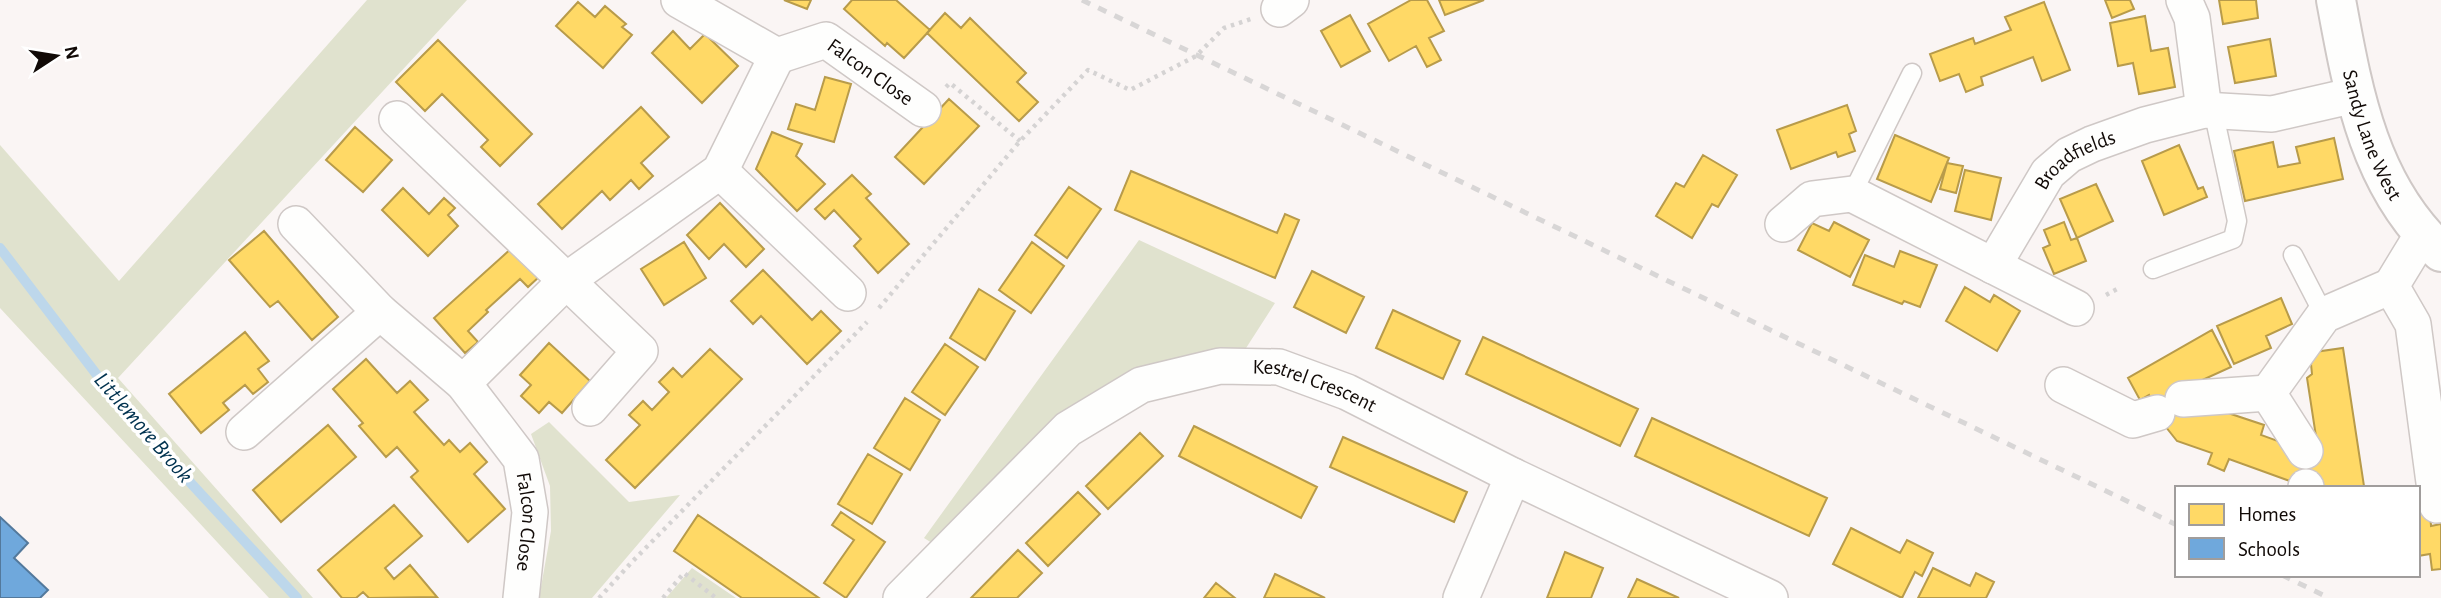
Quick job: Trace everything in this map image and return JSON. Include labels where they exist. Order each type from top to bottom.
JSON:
[{"type":"street","points":[[463,383],[567,280],[720,171],[777,56],[679,0]]},
{"type":"street","points":[[2184,0],[2192,18],[2208,110]]},
{"type":"street","name":"Sandy Lane West","points":[[2336,0],[2365,132],[2384,179],[2432,243]]},
{"type":"street","name":"Falcon Close","points":[[777,56],[826,40],[923,109]]},
{"type":"street","name":"Broadfields","points":[[1993,266],[2048,173],[2069,155],[2117,134],[2208,110],[2272,114],[2355,95]]},
{"type":"street","points":[[397,119],[640,351],[590,408]]},
{"type":"street","points":[[720,171],[848,293]]},
{"type":"street","points":[[1783,224],[1812,200],[1852,194],[2076,309]]},
{"type":"street","name":"Falcon Close","points":[[296,224],[380,312],[463,383],[521,459],[530,512],[521,598]]},
{"type":"street","points":[[2063,386],[2133,420],[2170,406],[2267,393],[2324,315],[2391,286],[2432,243]]},
{"type":"street","points":[[2391,286],[2413,324],[2433,404],[2437,505]]},
{"type":"street","points":[[244,432],[380,312]]},
{"type":"street","name":"Kestrel Crescent","points":[[914,594],[1068,429],[1141,385],[1220,366],[1279,367],[1347,392],[1513,476],[1770,598]]},
{"type":"street","points":[[2267,393],[2305,451]]},
{"type":"street","points":[[1461,598],[1513,476]]},
{"type":"lane","points":[[1852,194],[1912,73]]},
{"type":"lane","points":[[2153,269],[2233,239],[2237,221],[2208,110]]},
{"type":"lane","points":[[2293,255],[2324,315]]},
{"type":"path","points":[[599,598],[631,562],[872,317],[1020,141],[1088,70],[1130,90],[1196,56],[1224,28]]},
{"type":"path","points":[[923,109],[950,83],[1020,141]]},
{"type":"path","points":[[663,598],[684,573],[716,598]]},
{"type":"green space","points":[[367,0],[467,0],[118,378],[313,598],[269,598],[0,308],[0,145],[119,281]]},
{"type":"green space","points":[[1139,240],[1275,303],[1239,359],[1140,382],[948,553],[924,538]]},
{"type":"green space","points":[[549,422],[629,502],[680,495],[592,598],[539,598],[551,531],[550,486],[531,434]]},
{"type":"green space","points":[[692,568],[736,598],[666,598]]},
{"type":"building: Homes","points":[[784,0],[811,0],[807,9]]},
{"type":"building: Homes","points":[[852,0],[896,0],[930,30],[904,58],[887,43],[885,46],[844,9]]},
{"type":"building: Homes","points":[[1411,0],[1427,0],[1444,31],[1429,38],[1441,60],[1427,67],[1416,46],[1389,61],[1368,24]]},
{"type":"building: Homes","points":[[1439,0],[1484,0],[1445,15]]},
{"type":"building: Homes","points":[[2105,0],[2130,0],[2134,9],[2112,18]]},
{"type":"building: Homes","points":[[2219,0],[2256,0],[2258,18],[2223,24]]},
{"type":"building: Homes","points":[[578,2],[595,17],[605,6],[626,24],[622,27],[632,35],[603,68],[556,26]]},
{"type":"building: Homes","points":[[2044,2],[2070,70],[2042,81],[2033,57],[1981,77],[1983,85],[1966,92],[1959,74],[1940,81],[1930,54],[1973,38],[1975,44],[2011,30],[2005,17]]},
{"type":"building: Homes","points":[[945,13],[961,28],[970,18],[1026,73],[1017,82],[1038,102],[1019,121],[927,33]]},
{"type":"building: Homes","points":[[1350,15],[1370,51],[1341,67],[1321,31]]},
{"type":"building: Homes","points":[[2145,16],[2151,51],[2168,48],[2175,87],[2139,94],[2133,63],[2118,66],[2110,23]]},
{"type":"building: Homes","points":[[673,31],[690,49],[705,34],[738,66],[702,103],[652,53]]},
{"type":"building: Homes","points":[[2270,39],[2276,76],[2235,83],[2228,47]]},
{"type":"building: Homes","points":[[438,40],[532,134],[500,166],[481,147],[488,140],[442,94],[425,111],[396,82]]},
{"type":"building: Homes","points":[[825,77],[851,84],[834,142],[788,129],[796,104],[815,110]]},
{"type":"building: Homes","points":[[949,99],[979,126],[924,184],[895,157]]},
{"type":"building: Homes","points":[[1847,105],[1856,131],[1849,134],[1855,151],[1838,157],[1836,152],[1791,169],[1777,130]]},
{"type":"building: Homes","points":[[641,107],[669,137],[641,163],[653,176],[639,189],[631,180],[610,200],[602,191],[562,229],[538,204]]},
{"type":"building: Homes","points":[[355,127],[392,160],[363,192],[326,160]]},
{"type":"building: Homes","points":[[772,132],[802,144],[796,156],[825,184],[797,211],[756,169]]},
{"type":"building: Homes","points":[[1895,135],[1949,158],[1931,202],[1877,179]]},
{"type":"building: Homes","points":[[2334,138],[2343,179],[2245,201],[2234,151],[2273,142],[2278,167],[2300,163],[2296,147]]},
{"type":"building: Homes","points":[[2179,145],[2198,189],[2203,187],[2207,197],[2164,215],[2142,161]]},
{"type":"building: Homes","points":[[1703,155],[1737,175],[1718,207],[1712,204],[1692,238],[1656,216],[1676,183],[1684,187]]},
{"type":"building: Homes","points":[[1947,163],[1963,166],[1956,193],[1940,189]]},
{"type":"building: Homes","points":[[1965,170],[2001,178],[1991,220],[1955,211]]},
{"type":"building: Homes","points":[[1131,171],[1277,233],[1285,214],[1299,220],[1275,278],[1115,210]]},
{"type":"building: Homes","points":[[852,175],[871,194],[866,198],[909,244],[878,273],[854,246],[861,239],[834,210],[825,219],[815,209]]},
{"type":"building: Homes","points":[[2096,184],[2113,221],[2077,238],[2060,199]]},
{"type":"building: Homes","points":[[1069,187],[1101,209],[1067,258],[1035,235]]},
{"type":"building: Homes","points":[[403,188],[429,214],[444,198],[455,208],[448,215],[458,226],[428,256],[382,210]]},
{"type":"building: Homes","points":[[720,203],[764,249],[746,267],[724,244],[709,259],[687,235]]},
{"type":"building: Homes","points":[[1834,222],[1869,240],[1850,277],[1798,250],[1812,223],[1829,231]]},
{"type":"building: Homes","points":[[2064,222],[2071,240],[2077,238],[2086,261],[2054,274],[2043,248],[2050,245],[2044,230]]},
{"type":"building: Homes","points":[[264,231],[338,317],[312,340],[278,301],[270,307],[229,260]]},
{"type":"building: Homes","points":[[684,242],[706,278],[664,305],[641,269]]},
{"type":"building: Homes","points":[[1032,242],[1064,266],[1031,313],[999,290]]},
{"type":"building: Homes","points":[[513,247],[540,276],[528,287],[520,279],[486,310],[488,312],[468,331],[478,342],[465,353],[434,318]]},
{"type":"building: Homes","points":[[1900,251],[1937,265],[1920,307],[1904,301],[1902,304],[1853,285],[1865,255],[1894,267]]},
{"type":"building: Homes","points":[[763,270],[812,320],[821,311],[841,331],[807,364],[761,316],[753,324],[731,301]]},
{"type":"building: Homes","points":[[1312,271],[1364,297],[1346,333],[1294,307]]},
{"type":"building: Homes","points":[[1965,287],[1990,302],[1994,295],[2020,311],[1997,351],[1946,321]]},
{"type":"building: Homes","points":[[979,289],[1015,311],[985,360],[950,338]]},
{"type":"building: Homes","points":[[2281,298],[2292,324],[2266,336],[2271,348],[2234,364],[2217,326]]},
{"type":"building: Homes","points":[[1393,310],[1460,341],[1443,379],[1376,348]]},
{"type":"building: Homes","points":[[2212,330],[2231,367],[2178,391],[2213,408],[2264,425],[2261,435],[2319,456],[2307,378],[2312,374],[2311,364],[2315,352],[2343,348],[2364,486],[2303,486],[2229,459],[2224,471],[2208,464],[2212,453],[2177,441],[2158,417],[2149,395],[2140,400],[2128,378]]},
{"type":"building: Homes","points":[[245,332],[269,361],[258,369],[268,382],[253,394],[245,385],[223,403],[229,410],[201,433],[169,394]]},
{"type":"building: Homes","points":[[1483,337],[1638,409],[1620,446],[1466,374]]},
{"type":"building: Homes","points":[[549,343],[590,381],[562,413],[549,402],[539,413],[521,396],[531,385],[520,375]]},
{"type":"building: Homes","points":[[945,344],[978,367],[945,415],[912,392]]},
{"type":"building: Homes","points":[[710,349],[742,379],[635,488],[606,460],[640,425],[629,415],[643,401],[652,410],[669,392],[659,382],[673,368],[682,377]]},
{"type":"building: Homes","points":[[366,359],[397,393],[410,381],[428,400],[414,412],[444,445],[449,440],[460,452],[470,443],[487,462],[474,474],[505,509],[468,542],[411,477],[418,471],[397,447],[386,457],[359,426],[363,423],[333,389]]},
{"type":"building: Homes","points":[[905,398],[940,420],[910,470],[874,448]]},
{"type":"building: Homes","points":[[1652,418],[1827,498],[1809,536],[1635,456]]},
{"type":"building: Homes","points":[[328,425],[356,457],[281,522],[253,490]]},
{"type":"building: Homes","points":[[1194,426],[1317,487],[1301,518],[1179,456]]},
{"type":"building: Homes","points":[[1140,433],[1163,456],[1108,509],[1086,486]]},
{"type":"building: Homes","points":[[1343,437],[1467,492],[1454,522],[1330,467]]},
{"type":"building: Homes","points":[[868,454],[902,474],[872,524],[838,504]]},
{"type":"building: Homes","points":[[1078,492],[1100,514],[1048,566],[1026,543]]},
{"type":"building: Homes","points":[[394,505],[422,536],[385,568],[394,579],[410,565],[437,597],[369,598],[363,592],[356,598],[342,598],[318,570]]},
{"type":"building: Homes","points":[[841,512],[885,542],[846,598],[824,583],[854,540],[832,525]]},
{"type":"building: Homes","points":[[2430,512],[2431,526],[2441,524],[2441,569],[2432,570],[2430,554],[2420,556],[2420,513]]},
{"type":"building: Homes","points":[[698,515],[819,598],[742,598],[674,551]]},
{"type":"building: Homes","points":[[1851,528],[1900,553],[1907,540],[1933,553],[1922,576],[1915,572],[1902,598],[1833,564]]},
{"type":"building: Homes","points":[[1018,550],[1042,573],[1017,598],[971,598]]},
{"type":"building: Homes","points":[[1565,552],[1603,568],[1591,598],[1547,598]]},
{"type":"building: Homes","points":[[1933,568],[1970,586],[1976,573],[1994,582],[1986,598],[1918,598]]},
{"type":"building: Homes","points":[[1275,574],[1325,598],[1264,598]]},
{"type":"building: Homes","points":[[1637,579],[1679,598],[1628,598]]},
{"type":"building: Homes","points":[[1216,583],[1235,598],[1204,598]]},
{"type":"building: Schools","points":[[0,517],[28,543],[14,558],[48,590],[40,598],[0,598]]},
{"type":"waterway","name":"Littlemore Brook","points":[[0,248],[126,413],[297,598]]},
{"type":"railway","points":[[1082,0],[2175,524]]},
{"type":"railway","points":[[2286,577],[2329,598]]}]
